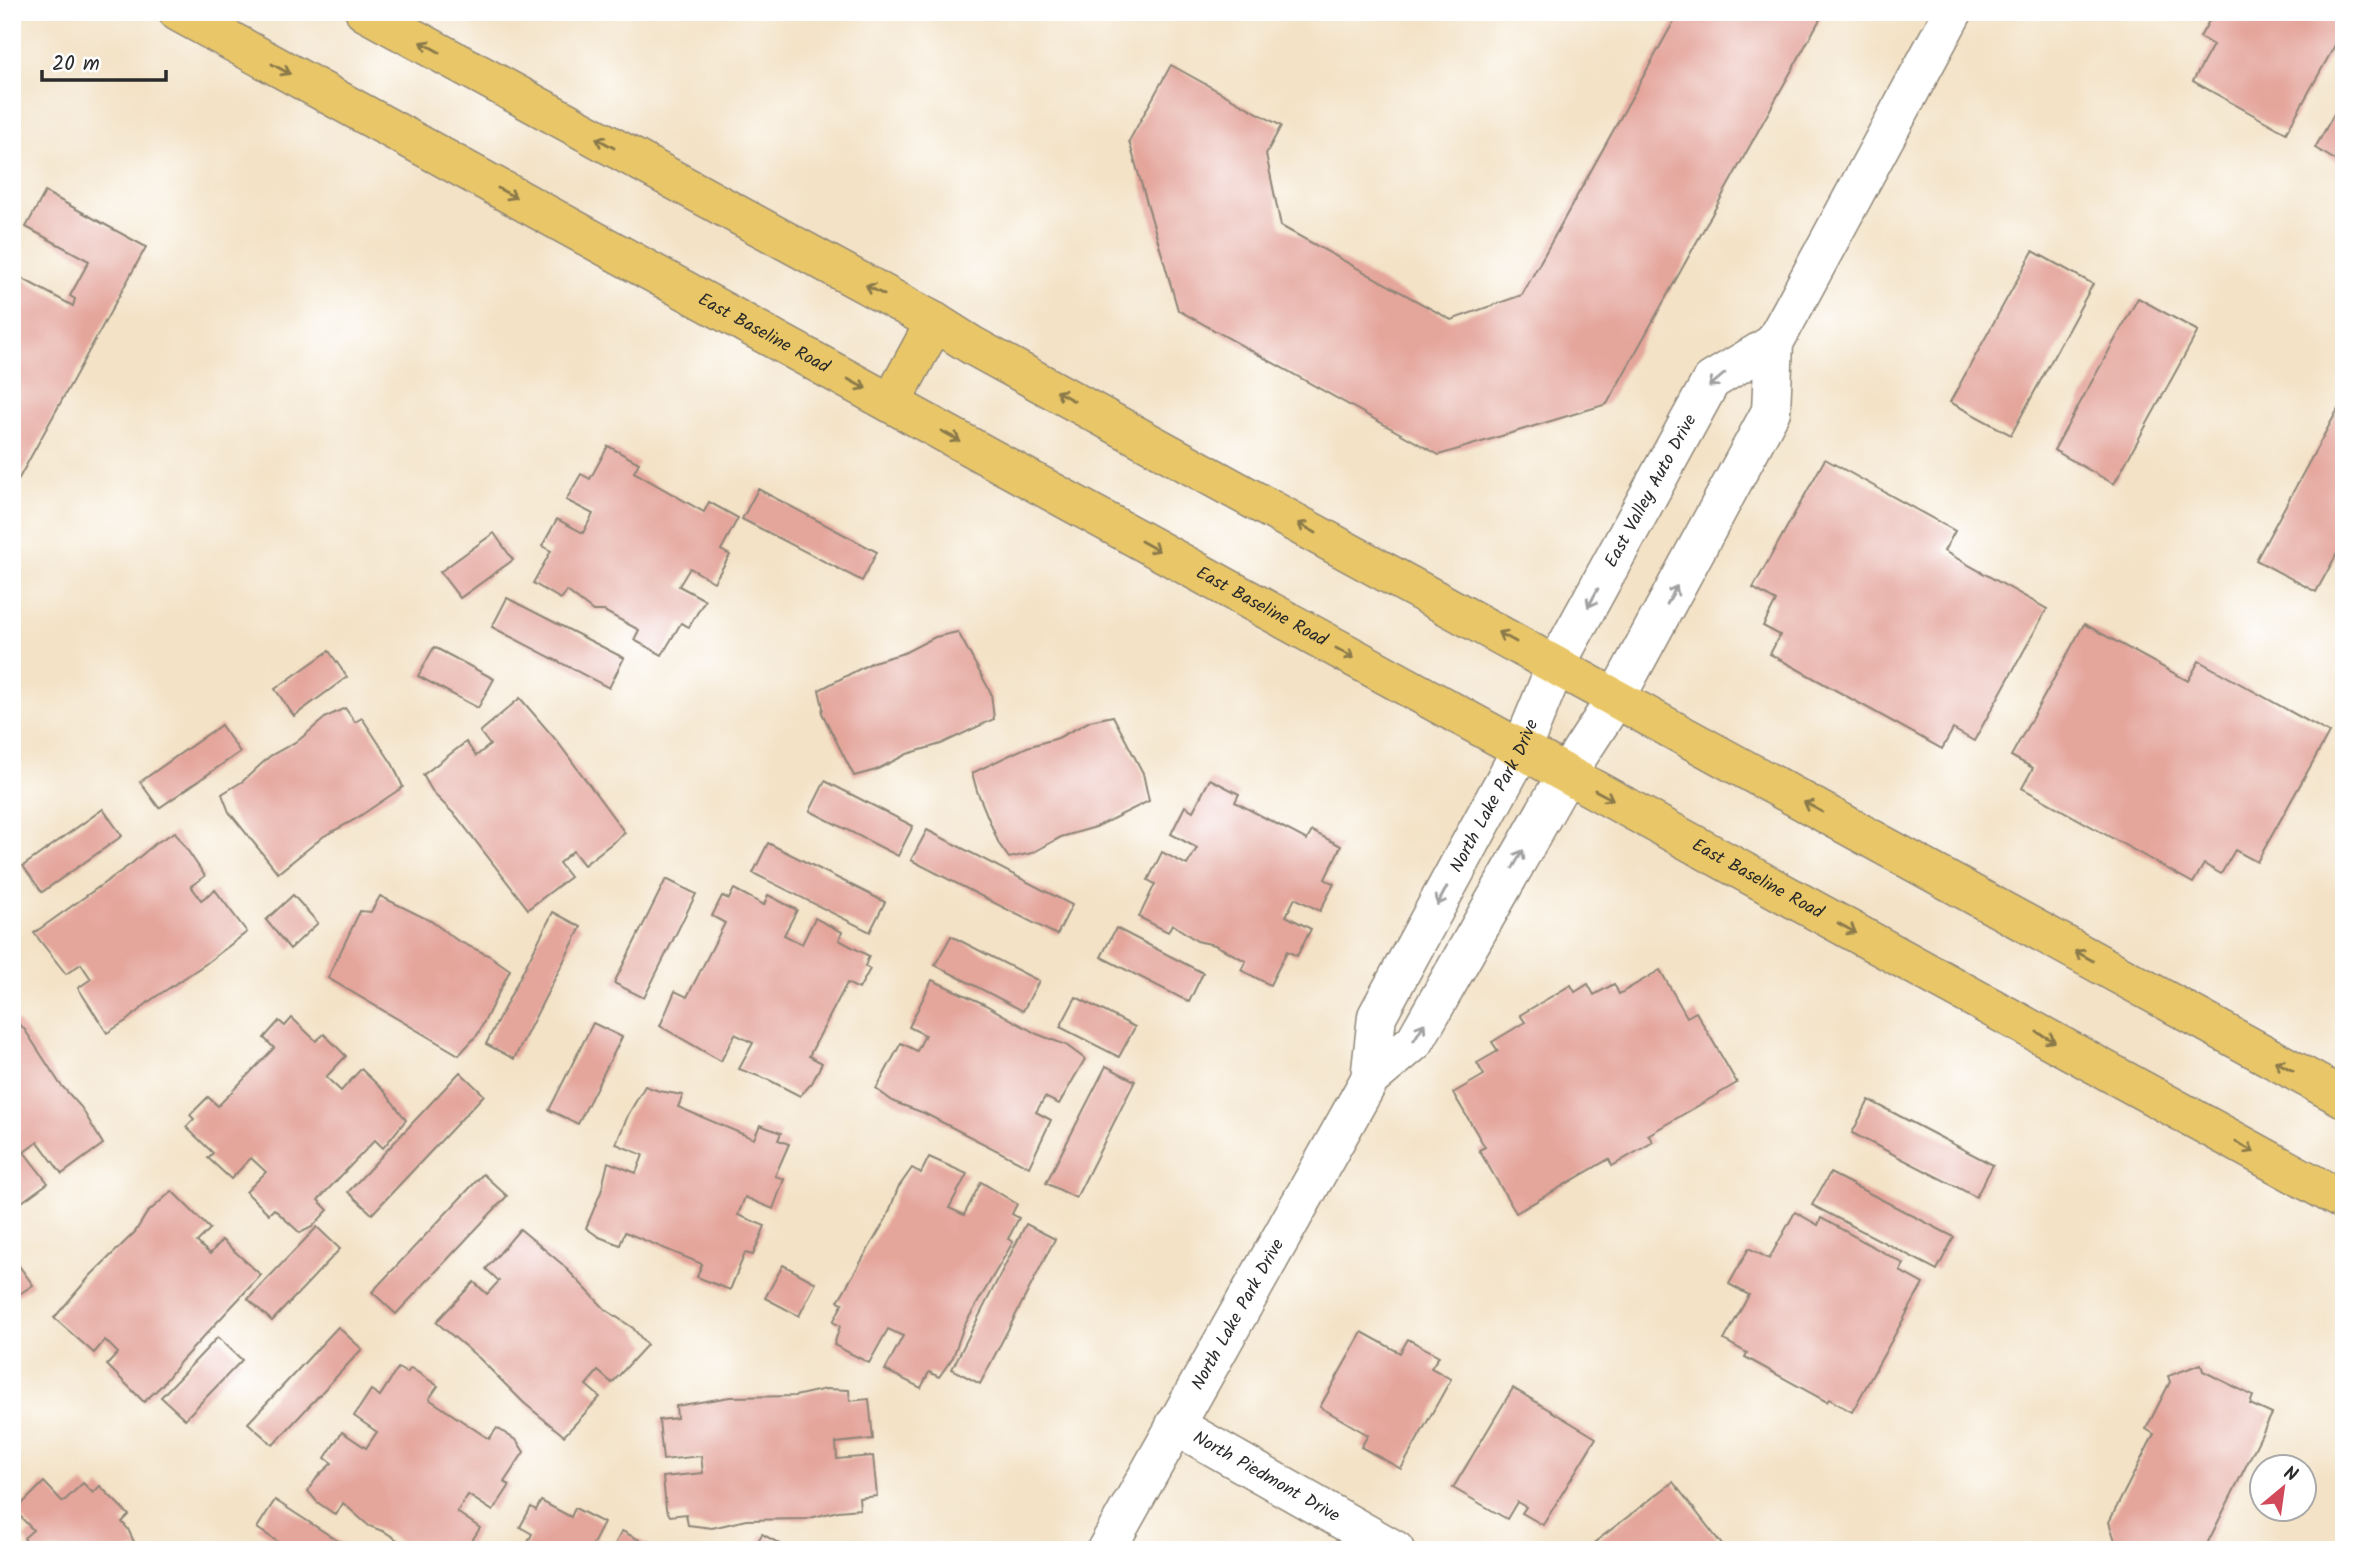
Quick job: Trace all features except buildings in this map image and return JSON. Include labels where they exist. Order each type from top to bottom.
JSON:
[{"type":"main road","name":"East Baseline Road","points":[[178,12],[2344,1201]]},
{"type":"main road","points":[[365,12],[935,322],[973,346],[2344,1098]]},
{"type":"main road","points":[[891,403],[935,322]]},
{"type":"street","points":[[1616,698],[1771,411],[1774,343],[1953,12]]},
{"type":"street","name":"East Valley Auto Drive","points":[[1556,665],[1711,381],[1774,343]]},
{"type":"street","name":"North Lake Park Drive","points":[[1370,1079],[1377,1016],[1521,750],[1556,665]]},
{"type":"street","name":"North Lake Park Drive","points":[[1106,1550],[1370,1079],[1415,1041],[1566,775],[1616,698]]},
{"type":"street","name":"North Piedmont Drive","points":[[1175,1425],[1395,1550]]}]
